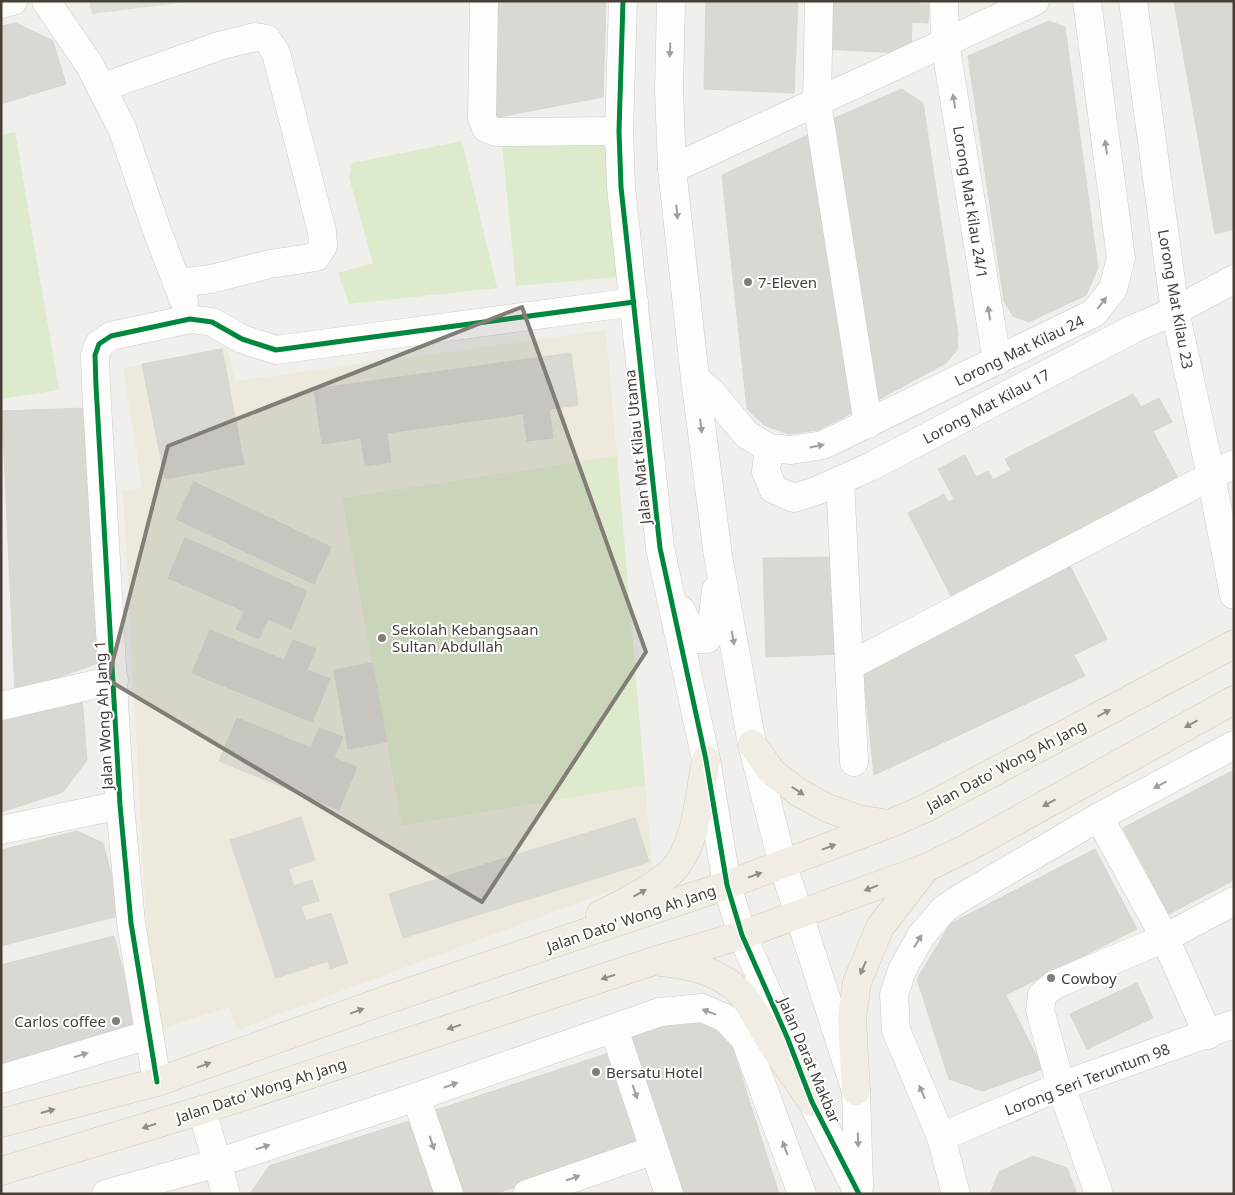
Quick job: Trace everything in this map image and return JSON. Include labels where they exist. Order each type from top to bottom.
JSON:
[{"type":"main road","name":"Jalan Dato' Wong Ah Jang","points":[[1,1123],[157,1082],[392,998],[727,885],[890,824],[924,809],[1234,644]]},
{"type":"main road","name":"Jalan Dato' Wong Ah Jang","points":[[1,1171],[202,1110],[742,935],[926,868],[967,848],[1234,700]]},
{"type":"main road","points":[[752,744],[772,772],[798,792],[827,808],[850,816],[890,824]]},
{"type":"main road","points":[[536,950],[654,885],[671,871],[691,840],[706,760]]},
{"type":"main road","points":[[856,1091],[852,1018],[857,982],[880,927],[926,868]]},
{"type":"main road","points":[[654,962],[681,964],[706,972],[730,983],[750,1006],[812,1102]]},
{"type":"street","points":[[1,4],[13,1]]},
{"type":"street","points":[[46,1],[89,64],[122,128],[156,228],[190,319],[212,322],[242,339],[276,350],[634,302]]},
{"type":"street","points":[[484,1],[482,118],[486,128],[496,132],[619,131]]},
{"type":"street","name":"Jalan Mat Kilau Utama","points":[[623,1],[619,131],[621,187],[660,548],[706,760],[727,885]]},
{"type":"street","points":[[671,1],[669,90],[672,169],[695,378],[718,556],[752,744],[783,865]]},
{"type":"street","points":[[819,1],[817,102],[868,424]]},
{"type":"street","name":"Lorong Mat kilau 24/1","points":[[944,1],[944,43],[997,361]]},
{"type":"street","points":[[672,169],[1035,1]]},
{"type":"street","name":"Lorong Mat Kilau 24","points":[[695,378],[712,393],[747,435],[769,448],[791,450],[823,446],[1094,313],[1113,289],[1121,258],[1087,1]]},
{"type":"street","name":"Lorong Mat Kilau 23","points":[[1133,1],[1175,311],[1223,470],[1234,595]]},
{"type":"street","points":[[102,88],[218,46],[255,37],[267,39],[276,53],[322,232],[323,246],[316,256],[270,264],[211,280],[178,283]]},
{"type":"street","name":"Lorong Mat Kilau 17","points":[[769,448],[766,472],[773,489],[794,498],[816,492],[872,466],[1133,329],[1175,311],[1234,279]]},
{"type":"street","name":"Jalan Wong Ah Jang 1","points":[[157,1082],[131,923],[120,805],[94,355],[99,344],[111,336],[190,319]]},
{"type":"street","points":[[848,666],[1223,470]]},
{"type":"street","points":[[840,480],[854,762]]},
{"type":"street","points":[[663,563],[686,625],[692,635],[698,639],[707,639],[711,633],[718,556]]},
{"type":"street","points":[[1,706],[114,680]]},
{"type":"street","points":[[956,1194],[941,1137],[896,1030],[894,995],[909,957],[921,936],[943,910],[959,899],[1099,817],[1234,745]]},
{"type":"street","points":[[1,830],[120,805]]},
{"type":"street","points":[[1099,817],[1165,938],[1208,1034]]},
{"type":"street","name":"Jalan Darat Makbar","points":[[783,865],[856,1091],[859,1194]]},
{"type":"street","name":"Jalan Darat Makbar","points":[[727,885],[742,935],[787,1037],[812,1102],[859,1194]]},
{"type":"street","points":[[1099,1194],[1061,1086],[1040,1010],[1042,995],[1054,985],[1165,938],[1234,900]]},
{"type":"street","points":[[106,1194],[217,1162],[416,1097],[660,1012],[702,1008],[725,1018],[745,1039],[802,1194]]},
{"type":"street","name":"Lorong Seri Teruntum 98","points":[[941,1137],[1061,1086],[1234,1024]]},
{"type":"street","points":[[614,1029],[669,1194]]},
{"type":"street","points":[[1,1079],[148,1036]]},
{"type":"street","points":[[416,1097],[449,1194]]},
{"type":"street","points":[[202,1110],[226,1194]]},
{"type":"street","points":[[527,1194],[654,1150]]},
{"type":"highlighted area","points":[[522,307],[646,652],[482,902],[108,680],[168,446]]},
{"type":"shaded area","points":[[89,1],[187,1],[187,2],[92,14]]},
{"type":"shaded area","name":"Sekolah Kebangsaan Sultan Abdullah","points":[[606,330],[653,875],[237,1030],[230,1007],[152,1032],[123,491],[142,487],[123,368],[227,347],[236,381]]},
{"type":"green space","points":[[15,132],[59,390],[1,399],[1,135]]},
{"type":"green space","points":[[607,136],[618,277],[516,286],[502,145]]},
{"type":"green space","points":[[462,141],[497,288],[349,304],[338,273],[373,263],[349,177],[352,163]]},
{"type":"green space","points":[[617,456],[645,785],[402,826],[342,498]]},
{"type":"building","points":[[496,1],[606,1],[603,97],[494,118]]},
{"type":"building","points":[[706,1],[798,1],[794,93],[704,89]]},
{"type":"building","points":[[827,1],[919,1],[919,4],[929,4],[928,23],[912,22],[911,47],[902,46],[902,53],[825,49]]},
{"type":"building","points":[[1174,1],[1234,1],[1234,229],[1215,234]]},
{"type":"building","points":[[1049,21],[1065,27],[1098,268],[1086,295],[1029,322],[1013,316],[1004,301],[968,56]]},
{"type":"building","points":[[16,23],[53,41],[66,84],[1,104],[1,26]]},
{"type":"building","points":[[902,89],[923,103],[958,334],[957,350],[946,363],[876,401],[832,119]]},
{"type":"building","points":[[810,134],[852,413],[818,430],[789,434],[764,425],[747,409],[722,175]]},
{"type":"building","points":[[222,349],[244,464],[165,479],[142,364]]},
{"type":"building","points":[[571,353],[578,405],[549,409],[553,438],[527,441],[523,414],[387,433],[391,462],[365,466],[361,438],[322,444],[314,389]]},
{"type":"building","points":[[1133,394],[1141,407],[1159,398],[1172,422],[1153,431],[1179,480],[951,596],[908,513],[944,494],[948,502],[954,499],[938,469],[965,455],[976,477],[988,471],[993,480],[1011,470],[1005,459]]},
{"type":"building","points":[[86,408],[98,663],[15,693],[2,411]]},
{"type":"building","points":[[194,482],[331,547],[314,584],[176,519]]},
{"type":"building","points":[[185,538],[307,591],[291,629],[268,619],[259,639],[236,629],[244,611],[168,578]]},
{"type":"building","points":[[841,557],[844,654],[766,657],[763,558]]},
{"type":"building","points":[[1067,560],[1107,639],[1074,655],[1085,676],[874,775],[862,660]]},
{"type":"building","points":[[210,630],[284,660],[293,640],[316,649],[307,670],[330,679],[312,722],[192,673]]},
{"type":"building","points":[[372,663],[387,742],[348,749],[334,670]]},
{"type":"building","points":[[82,697],[87,760],[63,792],[1,812],[1,721]]},
{"type":"building","points":[[237,718],[311,748],[319,728],[343,737],[334,758],[357,767],[339,810],[219,761]]},
{"type":"building","points":[[1234,770],[1234,880],[1169,914],[1123,828]]},
{"type":"building","points":[[301,817],[315,860],[288,869],[294,886],[312,880],[319,901],[301,906],[306,921],[331,913],[348,963],[330,969],[328,961],[276,978],[230,840]]},
{"type":"building","points":[[635,818],[649,862],[403,938],[389,894]]},
{"type":"building","points":[[77,831],[103,843],[122,915],[1,946],[1,850]]},
{"type":"building","points":[[1095,849],[1137,929],[1006,995],[1043,1069],[983,1091],[949,1079],[917,979],[950,924]]},
{"type":"building","points":[[114,936],[139,1031],[1,1068],[1,965]]},
{"type":"building","points":[[1137,983],[1153,1018],[1087,1049],[1070,1014]]},
{"type":"building","points":[[692,1017],[729,1037],[779,1194],[677,1194],[624,1040]]},
{"type":"building","points":[[612,1052],[643,1145],[494,1194],[464,1194],[436,1110]]},
{"type":"building","points":[[409,1121],[435,1194],[250,1194],[269,1166]]},
{"type":"building","points":[[1033,1156],[1067,1168],[1077,1194],[990,1194],[999,1172]]},
{"type":"cycle path","points":[[623,1],[619,131],[621,187],[660,548],[706,760],[727,885],[742,935],[787,1037],[812,1102],[859,1194]]},
{"type":"cycle path","points":[[157,1082],[131,923],[120,805],[96,386],[95,355],[99,344],[111,336],[190,319],[212,322],[242,339],[276,350],[634,302]]},
{"type":"place","name":"7-Eleven","points":[[748,282]]},
{"type":"place","name":"Sekolah Kebangsaan Sultan Abdullah","points":[[382,638]]},
{"type":"place","name":"Cowboy","points":[[1051,978]]},
{"type":"place","name":"Carlos coffee","points":[[116,1021]]},
{"type":"place","name":"Bersatu Hotel","points":[[596,1072]]}]
